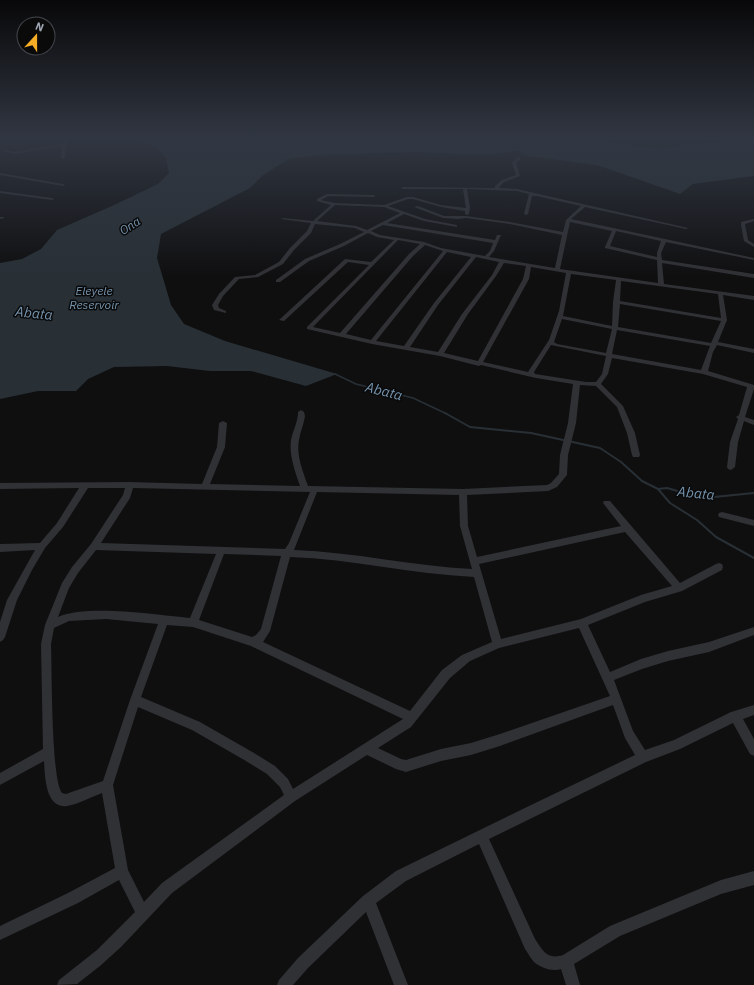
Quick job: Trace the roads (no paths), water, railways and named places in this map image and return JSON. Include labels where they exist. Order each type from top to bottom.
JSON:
[{"type":"street","points":[[56,184],[62,185]]},
{"type":"street","points":[[499,189],[496,187],[500,184]]},
{"type":"street","points":[[403,188],[499,189],[537,194],[583,206],[686,228]]},
{"type":"street","points":[[465,189],[468,210],[466,217]]},
{"type":"street","points":[[0,192],[52,198]]},
{"type":"street","points":[[526,214],[528,198],[530,195],[537,194]]},
{"type":"street","points":[[374,196],[327,195],[318,199],[319,201],[334,204],[384,206],[443,217],[466,217],[510,223],[564,234]]},
{"type":"street","points":[[384,206],[408,198],[441,206],[468,210]]},
{"type":"street","points":[[278,281],[308,260],[334,250],[408,210],[428,202]]},
{"type":"street","points":[[224,312],[216,309],[215,305],[234,280],[256,276],[277,266],[309,232],[314,222],[334,204]]},
{"type":"street","points":[[557,269],[568,220],[583,206]]},
{"type":"street","points":[[408,210],[440,224],[455,226]]},
{"type":"street","points":[[283,219],[350,226],[368,232],[424,243],[446,250],[569,272],[754,298]]},
{"type":"street","points":[[568,220],[754,259]]},
{"type":"street","points":[[754,220],[743,223],[743,225],[746,241],[754,246]]},
{"type":"street","points":[[383,224],[496,242]]},
{"type":"street","points":[[615,229],[607,247],[660,260],[754,276]]},
{"type":"street","points":[[486,258],[499,236]]},
{"type":"street","points":[[398,238],[309,328],[372,342],[440,354],[479,364],[577,382],[598,384],[620,406],[631,433],[636,455]]},
{"type":"street","points":[[661,284],[660,249],[664,240]]},
{"type":"street","points":[[342,335],[411,255],[424,243]]},
{"type":"street","points":[[372,342],[446,250]]},
{"type":"street","points":[[406,348],[436,304],[475,255]]},
{"type":"street","points":[[282,320],[347,260],[373,264]]},
{"type":"street","points":[[440,354],[468,309],[494,275],[503,260]]},
{"type":"street","points":[[479,364],[526,279],[529,265]]},
{"type":"street","points":[[532,374],[531,372],[550,342],[560,317],[569,272]]},
{"type":"street","points":[[598,384],[604,376],[615,327],[619,278]]},
{"type":"street","points":[[704,372],[724,320],[720,293]]},
{"type":"street","points":[[616,302],[724,320]]},
{"type":"street","points":[[560,317],[590,324],[754,351]]},
{"type":"street","points":[[550,342],[555,345],[609,356],[704,372],[752,387],[740,417],[734,442],[732,467]]},
{"type":"street","points":[[0,486],[315,488],[463,492],[548,488],[561,479],[563,475],[564,455],[572,423],[577,382]]},
{"type":"street","points":[[301,412],[302,420],[295,438],[296,462],[305,488]]},
{"type":"street","points":[[740,417],[754,424]]},
{"type":"street","points":[[205,487],[221,448],[223,423]]},
{"type":"street","points":[[0,637],[12,600],[42,546],[60,525],[85,486]]},
{"type":"street","points":[[107,785],[66,800],[59,799],[56,794],[51,779],[49,752],[46,644],[50,625],[65,586],[127,496],[129,490],[128,486]]},
{"type":"street","points":[[253,642],[260,638],[265,631],[287,553],[293,544],[315,488]]},
{"type":"street","points":[[463,492],[464,526],[498,644]]},
{"type":"street","points":[[608,503],[627,528],[679,588]]},
{"type":"street","points":[[722,515],[754,523]]},
{"type":"street","points":[[475,561],[627,528]]},
{"type":"street","points":[[0,548],[42,546]]},
{"type":"street","points":[[94,546],[221,552],[287,553],[345,557],[419,568],[478,573]]},
{"type":"street","points":[[193,623],[221,552]]},
{"type":"street","points":[[64,985],[98,960],[167,888],[291,797],[407,722],[437,684],[455,666],[466,658],[498,644],[582,623],[644,598],[679,588],[719,567]]},
{"type":"street","points":[[50,625],[68,617],[80,615],[106,615],[193,623],[253,642],[411,717]]},
{"type":"street","points":[[142,914],[122,871],[107,785],[135,700],[164,621]]},
{"type":"street","points":[[582,623],[608,678],[629,734],[643,758]]},
{"type":"street","points":[[608,678],[640,664],[709,647],[754,631]]},
{"type":"street","points":[[367,749],[400,765],[406,766],[441,755],[471,749],[500,740],[616,699]]},
{"type":"street","points":[[135,700],[196,726],[271,770],[284,783],[291,797]]},
{"type":"street","points":[[284,985],[303,962],[368,902],[401,876],[482,837],[533,810],[643,758],[676,745],[735,716],[754,710]]},
{"type":"street","points":[[735,716],[754,750]]},
{"type":"street","points":[[0,779],[49,752]]},
{"type":"street","points":[[482,837],[534,951],[539,957],[550,963],[556,964],[566,961],[616,931],[721,887],[754,878]]},
{"type":"street","points":[[0,933],[72,898],[122,871]]},
{"type":"street","points":[[368,902],[401,985]]},
{"type":"street","points":[[566,961],[573,985]]},
{"type":"water","name":"Eleyele Reservoir","points":[[158,184],[254,184],[250,188],[161,234],[157,258],[171,305],[184,324],[225,341],[337,374],[306,386],[251,371],[210,371],[167,366],[114,367],[88,379],[76,391],[38,391],[0,399],[0,263],[22,259],[41,249],[57,230]]},
{"type":"water","name":"Eleyele Reservoir","points":[[651,184],[693,184],[680,194]]},
{"type":"waterway","name":"Abata","points":[[335,374],[356,384],[413,398],[446,413]]},
{"type":"waterway","name":"Abata","points":[[446,413],[470,427],[531,433],[600,448],[621,462],[642,481],[658,489]]},
{"type":"waterway","name":"Abata","points":[[658,489],[667,488],[691,495],[714,497],[754,493]]},
{"type":"waterway","points":[[658,489],[670,503],[697,520],[716,537],[754,558]]},
{"type":"water label","name":"Ona","points":[[130,226]]}]
